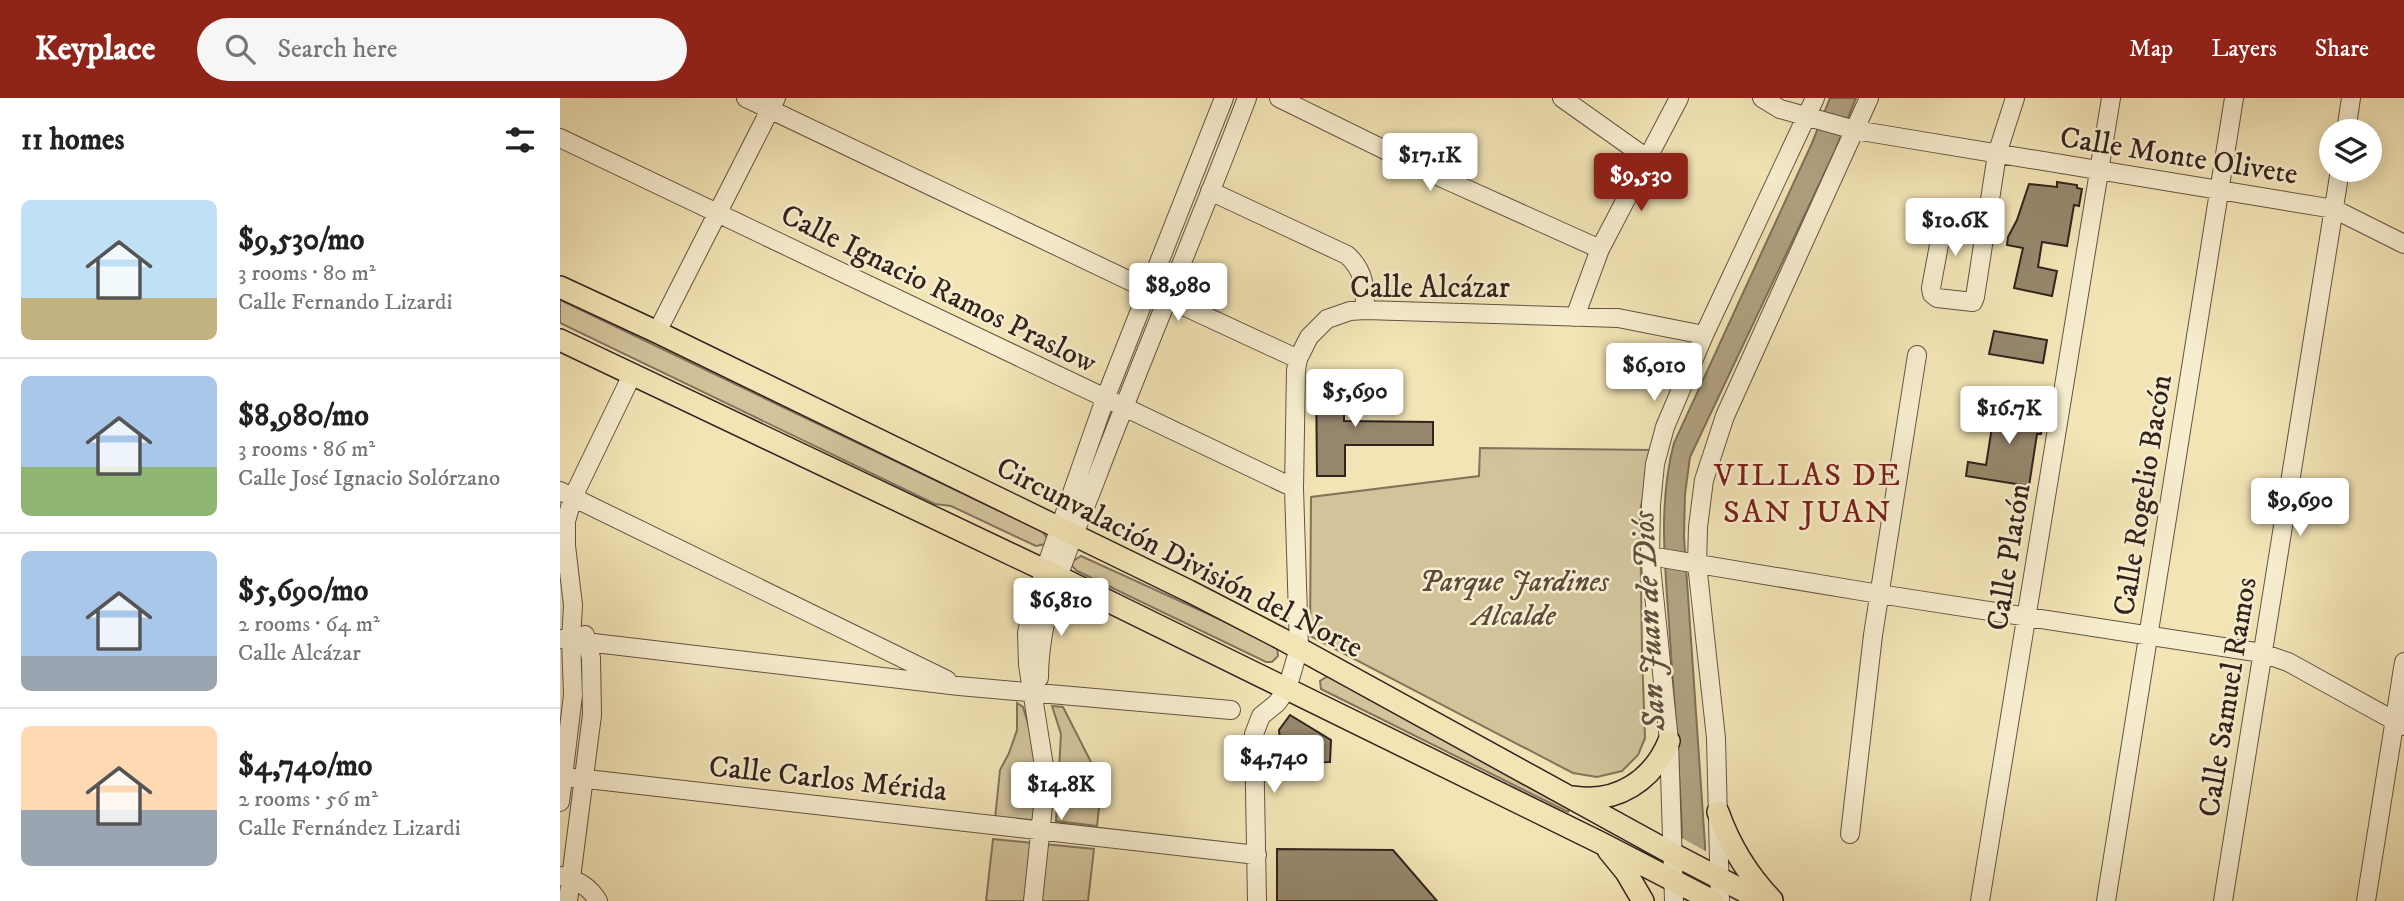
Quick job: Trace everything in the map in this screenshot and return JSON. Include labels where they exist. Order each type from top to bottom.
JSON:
[{"type":"main road","name":"Circunvalación División del Norte","points":[[560,287],[1068,531],[1299,648],[1763,901]]},
{"type":"main road","points":[[560,340],[1052,574],[1601,843],[1675,887],[1713,901]]},
{"type":"main road","points":[[1566,795],[1600,798],[1612,796],[1633,786],[1658,762],[1669,741]]},
{"type":"main road","points":[[1718,812],[1725,832],[1745,869],[1773,901]]},
{"type":"main road","points":[[1601,843],[1626,872],[1643,901]]},
{"type":"street","points":[[746,98],[774,104],[1167,299],[1298,359]]},
{"type":"street","points":[[1033,901],[1045,787],[1035,694],[1041,635],[1052,574],[1123,407],[1245,105],[1203,98]]},
{"type":"street","points":[[1279,98],[1442,178],[1600,249]]},
{"type":"street","points":[[1562,98],[1648,159]]},
{"type":"street","points":[[1575,317],[1600,249],[1679,98]]},
{"type":"street","name":"Calle Monte Olivete","points":[[1762,98],[1780,109],[1853,129],[2333,209],[2404,244]]},
{"type":"street","points":[[1675,887],[1669,741],[1651,504],[1655,464],[1665,427],[1704,335],[1810,119],[1815,98]]},
{"type":"street","points":[[1720,901],[1716,877],[1718,812],[1714,705],[1694,563],[1704,480],[1725,416],[1869,98]]},
{"type":"street","points":[[1986,223],[1944,218],[1931,288],[1932,294],[1937,298],[1973,302],[1986,223],[1997,154],[2015,98]]},
{"type":"street","name":"Calle Platón","points":[[1980,901],[2111,98]]},
{"type":"street","name":"Calle Rogelio Bacón","points":[[2106,901],[2234,98]]},
{"type":"street","points":[[2348,119],[2351,98]]},
{"type":"street","points":[[1068,531],[1105,399],[1222,101]]},
{"type":"street","points":[[657,332],[774,104]]},
{"type":"street","name":"Calle Ignacio Ramos Praslow","points":[[560,138],[1294,488]]},
{"type":"street","name":"Calle Samuel Ramos","points":[[2223,901],[2338,182]]},
{"type":"street","points":[[1210,191],[1347,255],[1363,275],[1366,310]]},
{"type":"street","name":"Calle Alcázar","points":[[1287,689],[1299,648],[1294,488],[1295,383],[1298,359],[1309,337],[1327,319],[1350,311],[1366,310],[1618,318],[1704,335]]},
{"type":"street","points":[[1850,834],[1880,594],[1917,355]]},
{"type":"street","points":[[560,802],[573,695],[570,633],[573,605],[566,546],[566,494],[632,375]]},
{"type":"street","points":[[566,494],[959,686]]},
{"type":"street","points":[[1654,557],[2262,653],[2288,662],[2399,723]]},
{"type":"street","points":[[570,633],[959,686],[1231,710]]},
{"type":"street","points":[[568,901],[566,877],[584,778],[592,696],[591,658],[570,633]]},
{"type":"street","points":[[2366,901],[2399,723],[2404,662]]},
{"type":"street","points":[[1257,901],[1254,734],[1261,716],[1277,703],[1287,689]]},
{"type":"street","name":"Calle Carlos Mérida","points":[[562,776],[1257,855]]},
{"type":"street","points":[[566,877],[585,886],[598,901]]},
{"type":"green space","points":[[560,300],[1043,532],[1048,540],[1046,544],[1036,546],[951,506],[935,504],[560,323]]},
{"type":"green space","name":"Parque Jardines Alcalde","points":[[1480,448],[1653,450],[1640,511],[1645,738],[1638,755],[1622,771],[1597,777],[1573,773],[1310,636],[1311,497],[1479,476]]},
{"type":"green space","points":[[1081,556],[1272,643],[1277,647],[1278,656],[1272,662],[1266,662],[1077,571],[1072,566],[1073,561]]},
{"type":"green space","points":[[1328,676],[1570,808],[1568,812],[1321,689],[1320,681]]},
{"type":"green space","points":[[1017,703],[1023,707],[1040,763],[1034,824],[995,819],[1000,770],[1017,730]]},
{"type":"green space","points":[[1052,706],[1063,707],[1091,762],[1103,771],[1097,826],[1056,821],[1061,734]]},
{"type":"green space","points":[[993,839],[1094,849],[1088,901],[986,901]]},
{"type":"shaded area","points":[[1830,98],[1856,98],[1834,153],[1690,457],[1685,494],[1684,537],[1705,845],[1704,901],[1684,901],[1681,803],[1664,541],[1669,467],[1674,443],[1812,143]]},
{"type":"pier","points":[[1680,837],[1709,853],[1707,901],[1682,901]]},
{"type":"building","points":[[2057,182],[2077,185],[2077,188],[2082,189],[2079,206],[2074,205],[2067,246],[2042,242],[2038,267],[2057,271],[2052,296],[2014,288],[2023,248],[2007,245],[2008,237],[2017,220],[2029,184],[2057,187]]},
{"type":"building","points":[[1994,331],[2047,340],[2043,363],[1989,354]]},
{"type":"building","points":[[1316,374],[1344,374],[1344,421],[1433,422],[1433,445],[1345,445],[1345,476],[1317,476]]},
{"type":"building","points":[[1986,406],[2044,415],[2041,434],[2037,434],[2029,486],[1966,476],[1968,462],[1986,465],[1992,427],[1983,425]]},
{"type":"building","points":[[1290,715],[1331,740],[1330,762],[1282,763],[1279,730]]},
{"type":"building","points":[[1277,849],[1393,850],[1437,901],[1277,901]]},
{"type":"district","name":"VILLAS DE SAN JUAN","points":[[1808,492]]},
{"type":"water label","name":"San Juan de Diós","points":[[1648,621]]}]
